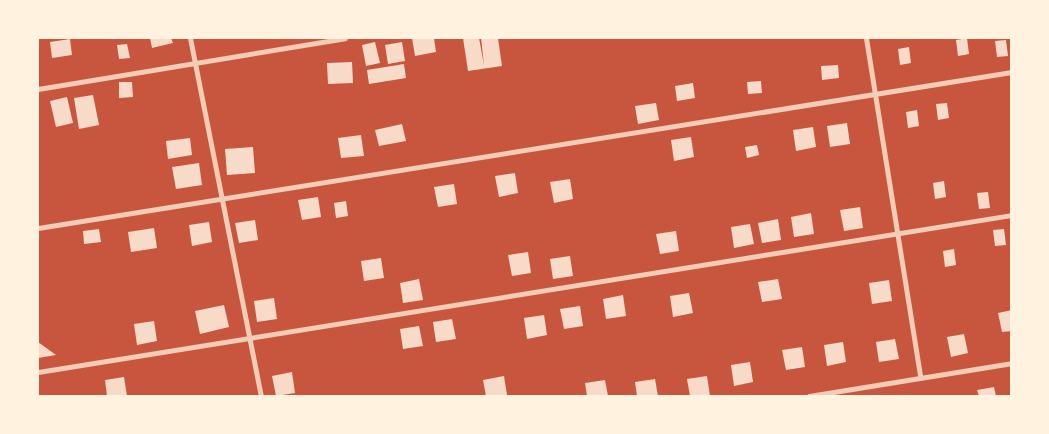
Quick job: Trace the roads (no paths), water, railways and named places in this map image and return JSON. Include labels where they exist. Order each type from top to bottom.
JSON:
[{"type":"street","points":[[190,38],[261,396]]},
{"type":"street","points":[[38,89],[345,38]]},
{"type":"street","points":[[866,38],[873,95],[920,378]]},
{"type":"street","points":[[38,228],[1012,72]]},
{"type":"street","points":[[38,372],[1012,215]]},
{"type":"street","points":[[809,396],[1012,363]]}]
